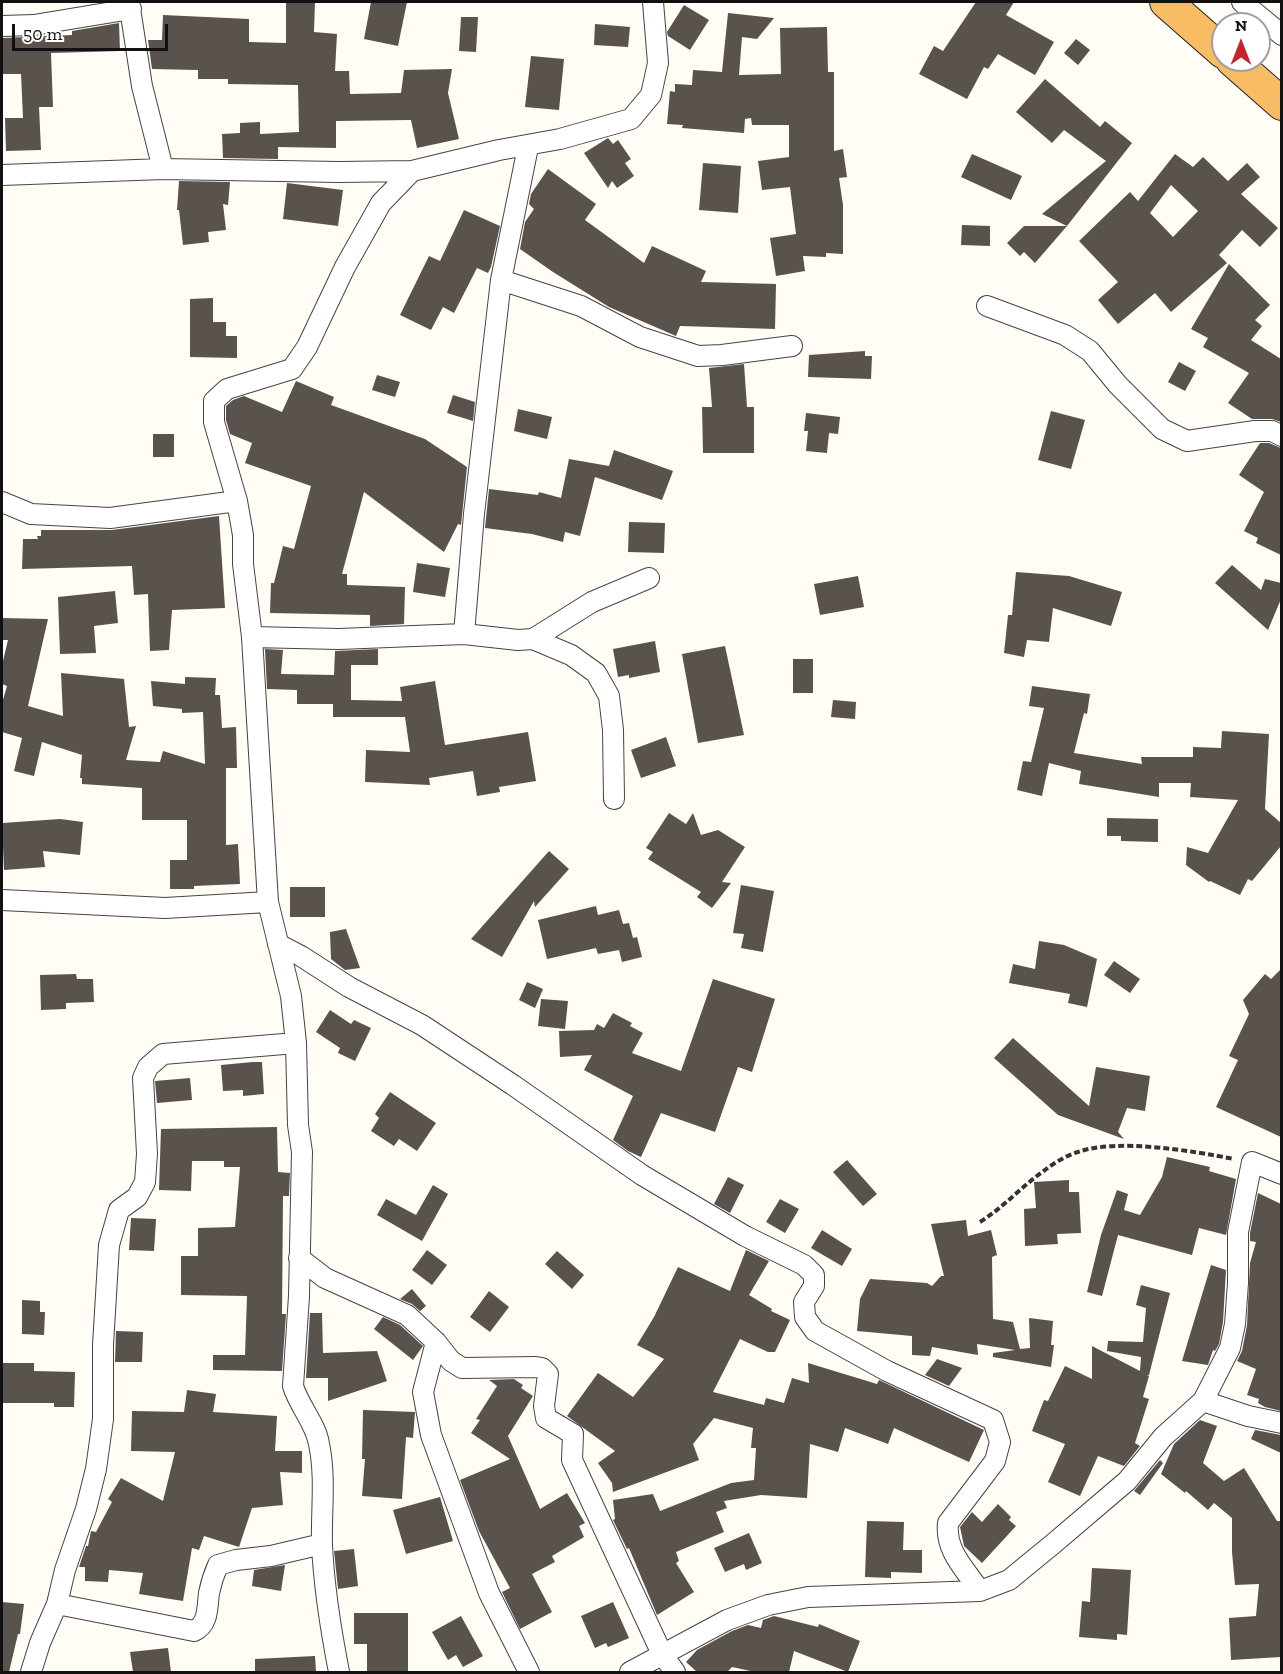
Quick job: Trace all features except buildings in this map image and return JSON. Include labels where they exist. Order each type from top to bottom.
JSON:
[{"type":"highway","points":[[1167,2],[1211,41]]},
{"type":"highway","points":[[1245,72],[1281,104]]},
{"type":"street","points":[[2,175],[163,169],[412,171],[500,150],[528,147],[631,119],[651,95],[658,63],[653,2]]},
{"type":"street","points":[[1242,2],[1281,35]]},
{"type":"street","points":[[2,26],[34,25],[130,5],[142,86],[163,169]]},
{"type":"street","points":[[464,634],[474,514],[501,280],[528,147]]},
{"type":"street","points":[[339,1672],[330,1625],[322,1544],[324,1486],[319,1442],[293,1386],[300,1296],[302,1152],[298,1125],[296,1043],[291,996],[268,902],[252,637],[243,564],[243,535],[237,501],[214,422],[214,401],[227,389],[292,369],[308,347],[345,267],[381,203],[412,171]]},
{"type":"street","points":[[501,280],[581,306],[640,337],[698,356],[792,346]]},
{"type":"street","points":[[987,306],[1065,334],[1090,351],[1118,385],[1162,429],[1187,441],[1255,431],[1272,431],[1281,436]]},
{"type":"street","points":[[2,502],[31,514],[110,518],[237,501]]},
{"type":"street","points":[[532,639],[592,602],[650,578]]},
{"type":"street","points":[[252,637],[339,639],[464,634],[518,640],[532,639],[571,655],[596,673],[609,696],[613,730],[614,799]]},
{"type":"street","points":[[2,900],[165,908],[268,902]]},
{"type":"street","points":[[278,945],[422,1025],[642,1175],[745,1236],[804,1265],[814,1275],[814,1286],[804,1302],[805,1317],[815,1331],[887,1371],[993,1420],[1000,1442],[995,1461],[948,1523],[947,1535],[949,1547],[980,1591]]},
{"type":"street","points":[[31,1672],[40,1643],[57,1604],[96,1468],[103,1419],[103,1346],[109,1245],[119,1210],[137,1197],[145,1182],[147,1154],[143,1078],[148,1067],[163,1054],[296,1043]]},
{"type":"street","points":[[630,1672],[727,1620],[768,1605],[808,1597],[980,1591],[1009,1580],[1127,1481],[1163,1437],[1203,1401],[1230,1348],[1238,1283],[1238,1232],[1252,1162],[1281,1174]]},
{"type":"street","points":[[299,1258],[325,1278],[407,1315],[436,1342],[450,1361],[462,1368],[536,1366],[548,1374],[544,1406],[546,1418],[573,1434],[572,1460],[662,1654],[675,1672]]},
{"type":"street","points":[[436,1342],[423,1392],[431,1435],[489,1593],[529,1672]]},
{"type":"street","points":[[1203,1401],[1281,1424]]},
{"type":"street","points":[[57,1604],[194,1631],[201,1628],[207,1616],[209,1594],[218,1565],[322,1544]]},
{"type":"path","points":[[980,1222],[1046,1169],[1078,1152],[1116,1146],[1196,1152],[1252,1162]]}]
